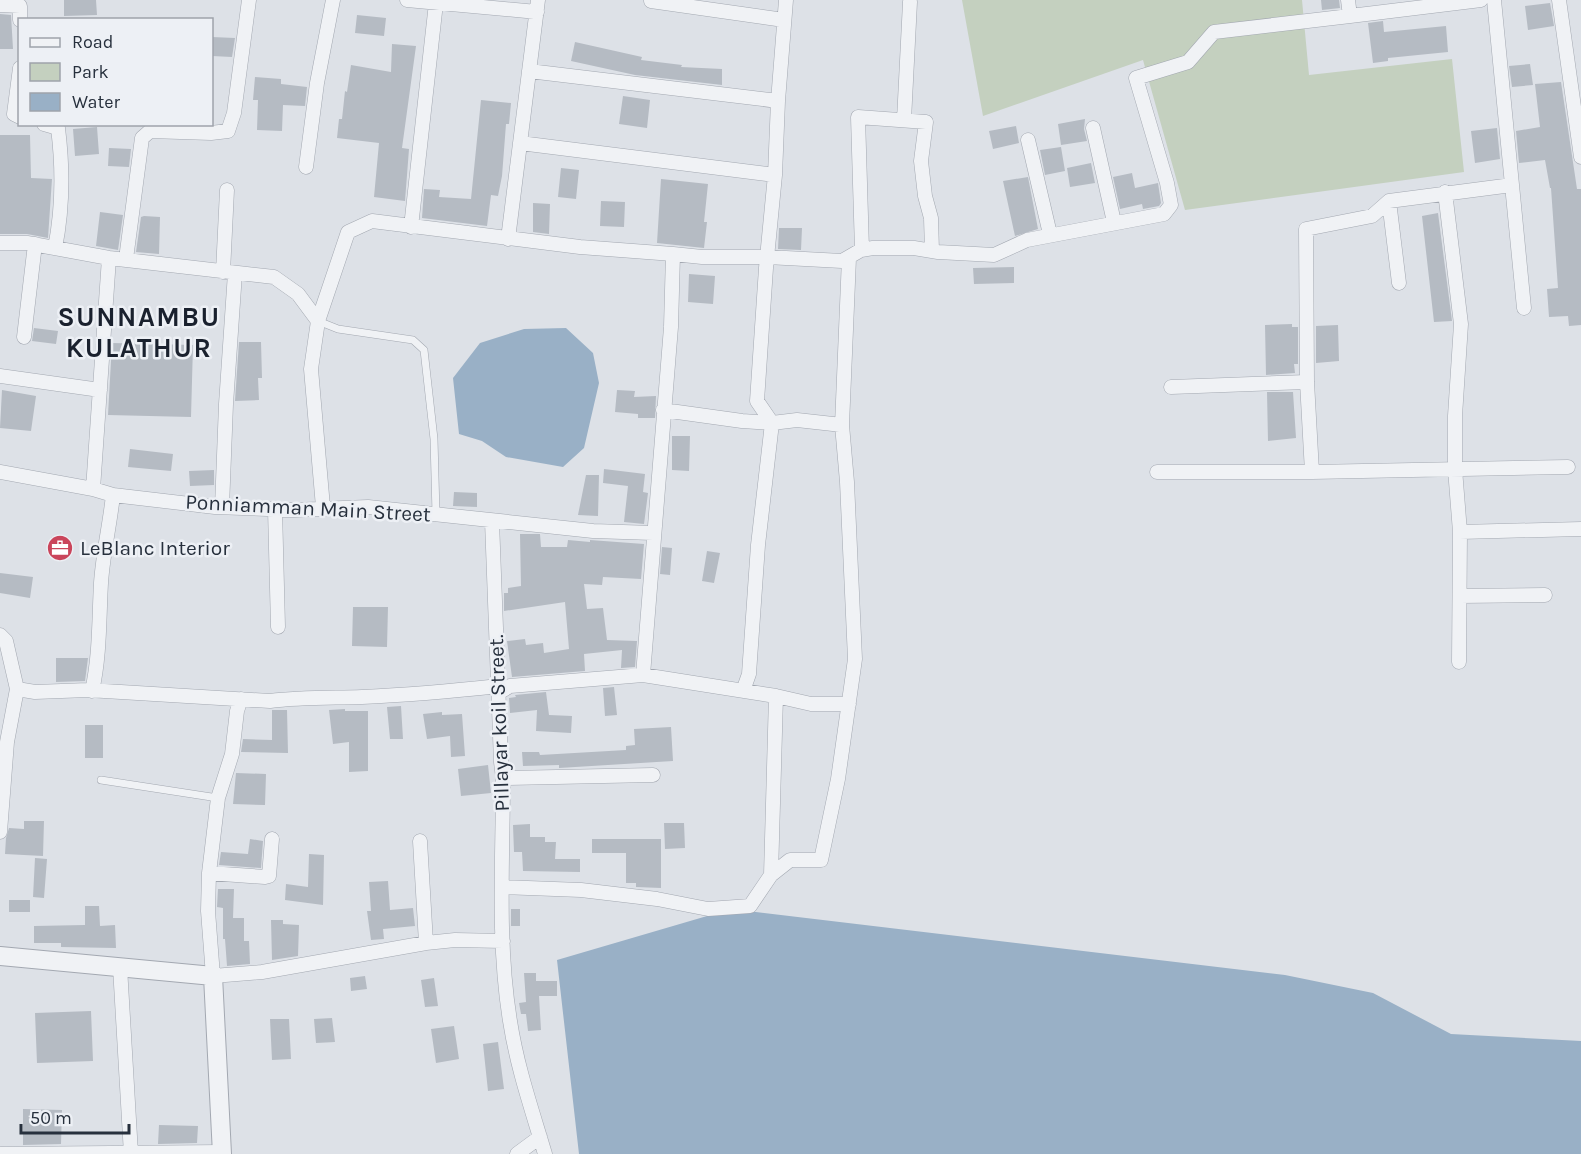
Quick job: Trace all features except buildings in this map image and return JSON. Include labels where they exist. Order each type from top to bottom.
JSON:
[{"type":"street","points":[[126,259],[142,138],[150,131],[212,133],[228,131],[234,113],[249,0]]},
{"type":"street","points":[[306,167],[316,82],[333,0]]},
{"type":"street","points":[[407,0],[537,6],[508,238]]},
{"type":"street","points":[[743,691],[749,674],[758,545],[772,423],[757,401],[786,0]]},
{"type":"street","points":[[1348,0],[1350,16]]},
{"type":"street","points":[[323,507],[311,369],[318,321],[348,232],[372,222],[702,257],[766,257],[842,261],[862,250],[915,248],[994,255],[1027,240],[1050,234],[1164,214],[1171,205],[1167,183],[1136,78],[1188,62],[1214,32],[1350,16],[1418,4],[1481,0]]},
{"type":"street","points":[[1494,0],[1524,308]]},
{"type":"street","points":[[1559,0],[1581,157]]},
{"type":"street","points":[[651,1],[784,20]]},
{"type":"street","points":[[904,120],[910,2]]},
{"type":"street","points":[[411,227],[436,3]]},
{"type":"street","points":[[0,5],[20,13]]},
{"type":"street","points":[[529,70],[778,101]]},
{"type":"street","points":[[18,83],[14,114],[18,116]]},
{"type":"street","points":[[862,250],[858,117],[926,122],[921,161],[925,196],[931,218],[932,251]]},
{"type":"street","points":[[51,126],[58,128],[62,164],[61,206],[55,248]]},
{"type":"street","points":[[1093,128],[1114,222]]},
{"type":"street","points":[[1028,140],[1050,234]]},
{"type":"street","points":[[520,143],[775,175]]},
{"type":"street","points":[[1312,472],[1306,229],[1372,216],[1389,201],[1512,185]]},
{"type":"street","points":[[222,507],[229,273],[227,190]]},
{"type":"street","points":[[1445,192],[1461,324],[1455,416],[1455,469],[1460,532],[1459,662]]},
{"type":"street","points":[[1389,201],[1399,283]]},
{"type":"street","points":[[0,243],[35,244],[109,258],[274,277],[298,294],[318,321]]},
{"type":"street","points":[[24,337],[35,244]]},
{"type":"street","points":[[642,675],[671,327],[673,254]]},
{"type":"street","points":[[93,489],[109,258]]},
{"type":"street","points":[[503,887],[581,890],[657,899],[708,909],[750,906],[771,875],[790,860],[821,860],[837,779],[855,659],[847,482],[842,425],[849,258]]},
{"type":"street","points":[[0,376],[100,390]]},
{"type":"street","points":[[1171,387],[1308,382]]},
{"type":"street","points":[[663,410],[742,421],[772,423],[797,420],[842,425]]},
{"type":"street","points":[[1157,472],[1312,472],[1568,467]]},
{"type":"street","name":"Ponniamman Main Street","points":[[0,472],[93,489],[113,495],[222,507],[275,509],[368,507],[593,531],[653,532]]},
{"type":"street","points":[[92,691],[96,676],[101,582],[113,495]]},
{"type":"street","points":[[275,509],[278,627]]},
{"type":"street","name":"Pillayar koil Street.","points":[[492,521],[493,594],[501,762],[504,778],[502,941],[509,1020],[521,1077],[545,1154]]},
{"type":"street","points":[[1460,532],[1581,529]]},
{"type":"street","points":[[1460,596],[1545,595]]},
{"type":"street","points":[[0,635],[6,640],[16,695],[2,769],[0,832]]},
{"type":"street","points":[[0,697],[35,692],[92,691],[270,701],[296,697],[360,697],[499,689],[510,686],[642,675],[776,696],[811,704],[849,704]]},
{"type":"street","points":[[771,875],[776,696]]},
{"type":"street","points":[[0,1154],[222,1153],[208,911],[209,873],[218,798],[232,754],[237,711],[241,699]]},
{"type":"street","points":[[504,778],[653,775]]},
{"type":"street","points":[[209,873],[269,876],[272,839]]},
{"type":"street","points":[[420,841],[426,943]]},
{"type":"street","points":[[0,957],[213,976],[262,972],[426,943],[455,940],[502,941]]},
{"type":"street","points":[[120,967],[131,1153]]},
{"type":"street","points":[[517,1154],[540,1137]]},
{"type":"lane","points":[[318,321],[338,329],[412,340],[424,350],[434,439],[436,514]]},
{"type":"lane","points":[[101,780],[218,798]]},
{"type":"green space","points":[[962,0],[1302,0],[1309,75],[1452,59],[1464,172],[1185,210],[1143,60],[983,116]]},
{"type":"water","points":[[566,328],[593,353],[599,383],[584,448],[563,467],[506,457],[482,441],[459,434],[453,378],[480,343],[524,329]]},
{"type":"water","points":[[731,909],[1285,975],[1373,993],[1451,1034],[1581,1041],[1581,1154],[579,1154],[557,960]]},
{"type":"place","name":"LeBlanc Interior","points":[[60,548]]},
{"type":"district","name":"SUNNAMBU KULATHUR","points":[[139,332]]}]
